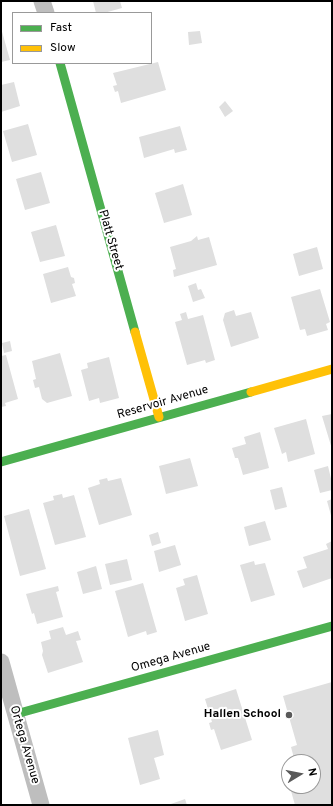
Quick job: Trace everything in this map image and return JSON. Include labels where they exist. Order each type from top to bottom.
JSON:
[{"type":"street","points":[[42,1],[46,12]]},
{"type":"street","name":"Platt Street","points":[[60,64],[159,417]]},
{"type":"street","name":"Reservoir Avenue","points":[[1,462],[332,369]]},
{"type":"street","name":"Omega Avenue","points":[[16,714],[332,626]]},
{"type":"street","name":"Ortega Avenue","points":[[1,662],[41,805]]},
{"type":"building","points":[[93,1],[120,1],[122,8],[108,12],[96,12]]},
{"type":"building","points":[[1,28],[10,60],[1,62]]},
{"type":"building","points":[[200,31],[202,43],[189,45],[188,32]]},
{"type":"building","points":[[158,62],[166,90],[121,103],[118,91],[115,92],[113,86],[117,85],[113,73]]},
{"type":"building","points":[[14,82],[20,106],[1,112],[1,85]]},
{"type":"building","points":[[225,101],[233,111],[225,117],[219,107]]},
{"type":"building","points":[[28,124],[37,155],[12,162],[3,131]]},
{"type":"building","points":[[180,126],[187,150],[175,153],[174,149],[144,158],[139,137]]},
{"type":"building","points":[[41,172],[50,203],[25,210],[16,179]]},
{"type":"building","points":[[183,184],[192,215],[164,223],[155,193]]},
{"type":"building","points":[[56,225],[65,256],[40,262],[31,232]]},
{"type":"building","points":[[197,236],[198,240],[209,237],[217,265],[174,277],[173,270],[176,269],[170,247],[191,241]]},
{"type":"building","points":[[317,247],[323,269],[299,276],[293,254]]},
{"type":"building","points":[[68,267],[71,277],[74,278],[75,283],[72,284],[76,296],[51,303],[43,274]]},
{"type":"building","points":[[196,283],[198,290],[201,289],[205,298],[193,302],[188,286]]},
{"type":"building","points":[[320,289],[330,322],[326,324],[328,330],[307,336],[305,329],[300,330],[291,297]]},
{"type":"building","points":[[234,310],[236,316],[251,312],[259,338],[231,347],[223,320],[225,313]]},
{"type":"building","points":[[186,312],[188,319],[203,315],[215,360],[206,363],[205,360],[187,365],[175,322],[182,320],[180,314]]},
{"type":"building","points":[[10,341],[12,351],[4,353],[2,343]]},
{"type":"building","points":[[60,353],[72,396],[47,403],[42,399],[39,387],[35,388],[33,380],[36,379],[32,361]]},
{"type":"building","points":[[6,355],[18,399],[5,403],[6,406],[1,407],[1,356]]},
{"type":"building","points":[[109,357],[119,398],[100,403],[99,398],[89,401],[81,370],[88,368],[87,363]]},
{"type":"building","points":[[332,414],[332,449],[322,416]]},
{"type":"building","points":[[306,419],[315,454],[288,462],[286,452],[282,454],[274,428]]},
{"type":"building","points":[[260,432],[269,468],[243,475],[238,458],[235,458],[232,448],[246,444],[244,437]]},
{"type":"building","points":[[190,458],[198,486],[166,494],[159,466]]},
{"type":"building","points":[[328,466],[332,490],[320,493],[314,470]]},
{"type":"building","points":[[107,478],[108,481],[121,478],[132,515],[99,525],[88,488],[100,484],[99,480]]},
{"type":"building","points":[[282,487],[287,507],[275,510],[270,490]]},
{"type":"building","points":[[62,494],[63,498],[74,495],[86,537],[55,545],[43,503],[54,500],[53,496]]},
{"type":"building","points":[[332,499],[332,519],[327,501]]},
{"type":"building","points":[[29,509],[46,569],[20,576],[4,516]]},
{"type":"building","points":[[265,521],[271,540],[249,546],[244,527]]},
{"type":"building","points":[[158,532],[161,543],[152,546],[149,535]]},
{"type":"building","points":[[332,541],[332,578],[303,588],[297,571],[307,568],[303,557],[328,549],[326,544]]},
{"type":"building","points":[[175,545],[181,565],[159,572],[154,551]]},
{"type":"building","points":[[127,559],[132,580],[110,585],[105,564]]},
{"type":"building","points":[[254,561],[255,565],[265,563],[275,595],[251,602],[240,565]]},
{"type":"building","points":[[96,566],[102,589],[83,594],[77,572]]},
{"type":"building","points":[[197,575],[208,614],[185,621],[176,588],[185,585],[183,579]]},
{"type":"building","points":[[143,583],[157,632],[147,635],[146,631],[128,637],[115,591]]},
{"type":"building","points":[[58,586],[59,591],[56,592],[63,617],[37,624],[34,613],[32,614],[26,594]]},
{"type":"building","points":[[63,627],[66,635],[78,631],[81,640],[76,641],[83,662],[48,673],[42,655],[43,651],[41,642],[51,639],[49,631]]},
{"type":"building","points":[[332,682],[332,805],[295,805],[292,794],[321,794],[321,754],[293,754],[291,747],[297,745],[283,696]]},
{"type":"building","points":[[236,689],[252,740],[221,750],[214,729],[211,730],[209,723],[212,722],[205,699]]},
{"type":"building","points":[[158,730],[164,755],[154,758],[160,779],[140,785],[128,738]]},
{"type":"building","points":[[185,799],[187,805],[168,805]]},
{"type":"traffic: fast","points":[[60,64],[135,332]]},
{"type":"traffic: fast","points":[[1,462],[251,392]]},
{"type":"traffic: fast","points":[[16,714],[332,626]]},
{"type":"traffic: slow","points":[[135,332],[159,417]]},
{"type":"traffic: slow","points":[[251,392],[332,369]]},
{"type":"place","name":"Hallen School","points":[[289,715]]}]
